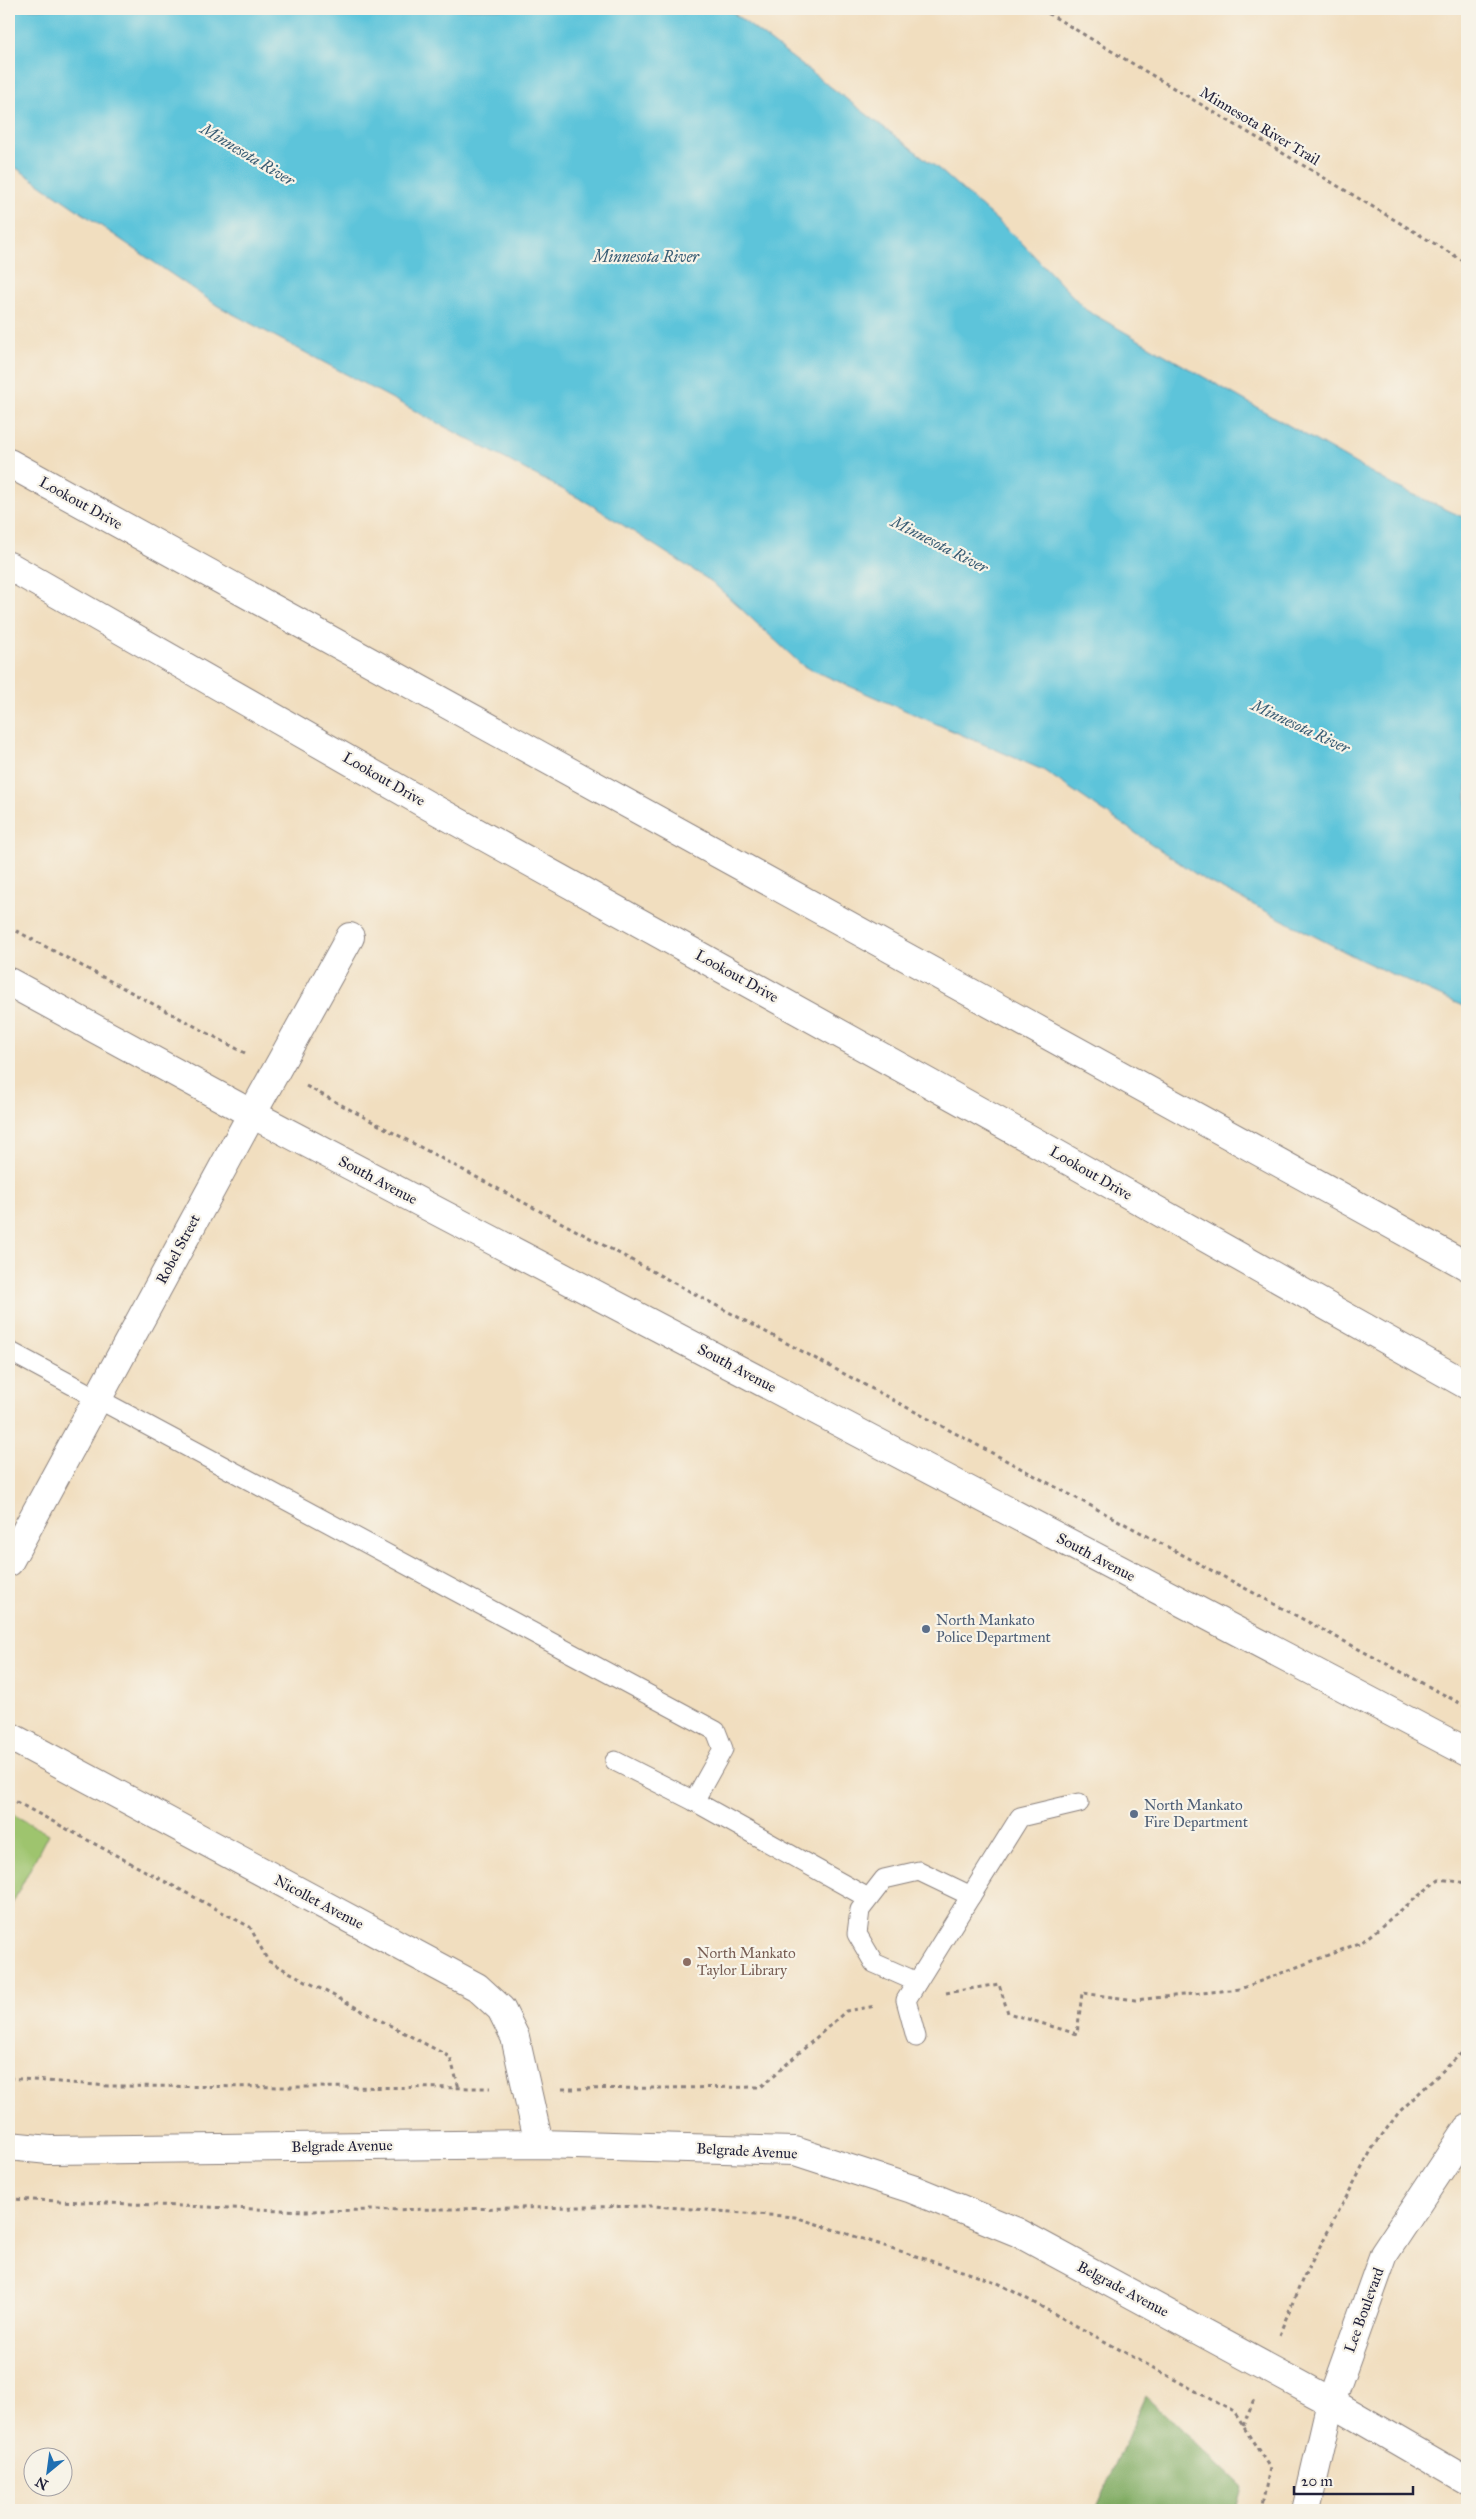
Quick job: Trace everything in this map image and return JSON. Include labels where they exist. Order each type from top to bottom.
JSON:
[{"type":"main road","name":"Lookout Drive","points":[[9,463],[1467,1266]]},
{"type":"main road","name":"Lookout Drive","points":[[9,566],[429,806],[1056,1153],[1416,1358],[1467,1385]]},
{"type":"main road","name":"Robel Street","points":[[9,1562],[350,937]]},
{"type":"main road","name":"South Avenue","points":[[9,982],[252,1114],[1467,1752]]},
{"type":"main road","points":[[1416,1358],[1467,1392]]},
{"type":"main road","name":"Nicollet Avenue","points":[[9,1736],[477,1987],[501,2009],[515,2037],[539,2144]]},
{"type":"main road","name":"Lee Boulevard","points":[[1306,2510],[1331,2402],[1384,2254],[1467,2129]]},
{"type":"main road","name":"Belgrade Avenue","points":[[9,2146],[49,2150],[539,2144],[795,2151],[912,2189],[1017,2232],[1267,2366],[1467,2480]]},
{"type":"lane","points":[[9,1351],[716,1731],[722,1750],[694,1801]]},
{"type":"lane","points":[[615,1761],[694,1801],[868,1898]]},
{"type":"lane","points":[[916,2037],[906,2000],[1020,1817],[1079,1803]]},
{"type":"lane","points":[[917,1982],[874,1963],[857,1934],[860,1910],[884,1879],[919,1871],[971,1896]]},
{"type":"path","name":"Minnesota River Trail","points":[[1040,9],[1467,263]]},
{"type":"path","points":[[9,927],[1467,1707]]},
{"type":"path","points":[[9,1798],[250,1927],[268,1961],[450,2057],[459,2088]]},
{"type":"path","points":[[9,2078],[108,2086],[526,2089],[761,2087],[846,2011],[999,1984],[1008,2013],[1077,2034],[1082,1994],[1135,2000],[1240,1989],[1362,1942],[1439,1879],[1467,1883]]},
{"type":"path","points":[[1243,2426],[1303,2278],[1372,2149],[1399,2112],[1467,2048]]},
{"type":"path","points":[[9,2199],[304,2210],[655,2206],[795,2217],[996,2282],[1234,2412],[1270,2468],[1261,2510]]},
{"type":"green space","points":[[9,1812],[48,1834],[9,1910]]},
{"type":"green space","points":[[1146,2396],[1242,2487],[1236,2510],[1095,2510]]},
{"type":"water","name":"Minnesota River","points":[[9,9],[728,9],[940,170],[1018,239],[1086,310],[1395,486],[1467,519],[1467,1008],[1361,960],[1203,879],[1043,770],[803,666],[712,582],[590,504],[218,306],[9,163]]},
{"type":"place","name":"North Mankato Police Department","points":[[926,1629]]},
{"type":"place","name":"North Mankato Fire Department","points":[[1134,1814]]},
{"type":"place","name":"North Mankato Taylor Library","points":[[687,1962]]}]
